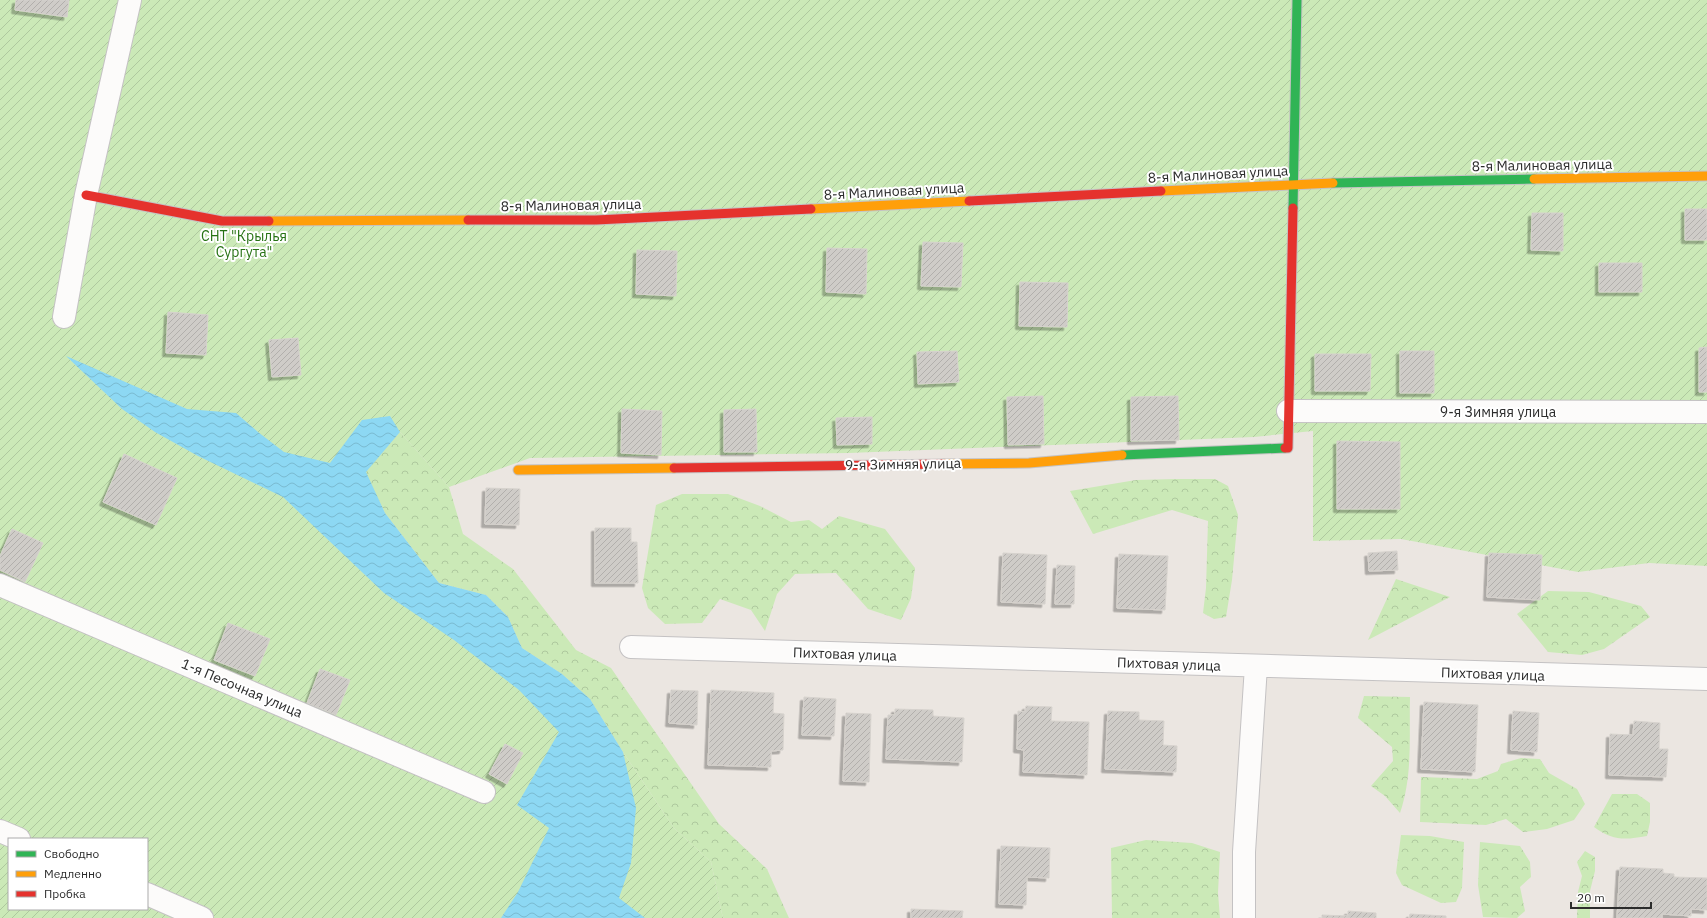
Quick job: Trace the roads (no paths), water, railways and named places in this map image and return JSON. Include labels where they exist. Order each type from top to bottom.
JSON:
[{"type":"street","points":[[64,317],[86,195],[130,0]]},
{"type":"street","points":[[1288,411],[1297,0]]},
{"type":"street","name":"8-я Малиновая улица","points":[[86,195],[222,221],[588,220],[1292,184],[1707,176]]},
{"type":"street","name":"9-я Зимняя улица","points":[[518,470],[1029,463],[1127,455],[1288,448],[1288,411],[1707,412]]},
{"type":"street","name":"1-я Песочная улица","points":[[0,585],[484,792]]},
{"type":"street","name":"Пихтовая улица","points":[[631,647],[1707,680]]},
{"type":"street","points":[[1244,918],[1244,852],[1256,666]]},
{"type":"street","points":[[0,831],[17,838]]},
{"type":"street","points":[[148,894],[202,918]]},
{"type":"water","points":[[66,356],[187,409],[236,413],[284,452],[330,463],[362,420],[390,416],[400,432],[366,472],[385,513],[439,583],[486,595],[508,617],[522,648],[562,674],[590,699],[623,752],[636,808],[631,863],[619,898],[645,918],[501,918],[518,892],[549,828],[517,805],[559,732],[519,690],[454,640],[384,593],[283,497],[198,456],[155,432],[122,409]]},
{"type":"park label","name":"CНТ \"Крылья Сургута\"","points":[[244,244]]}]
